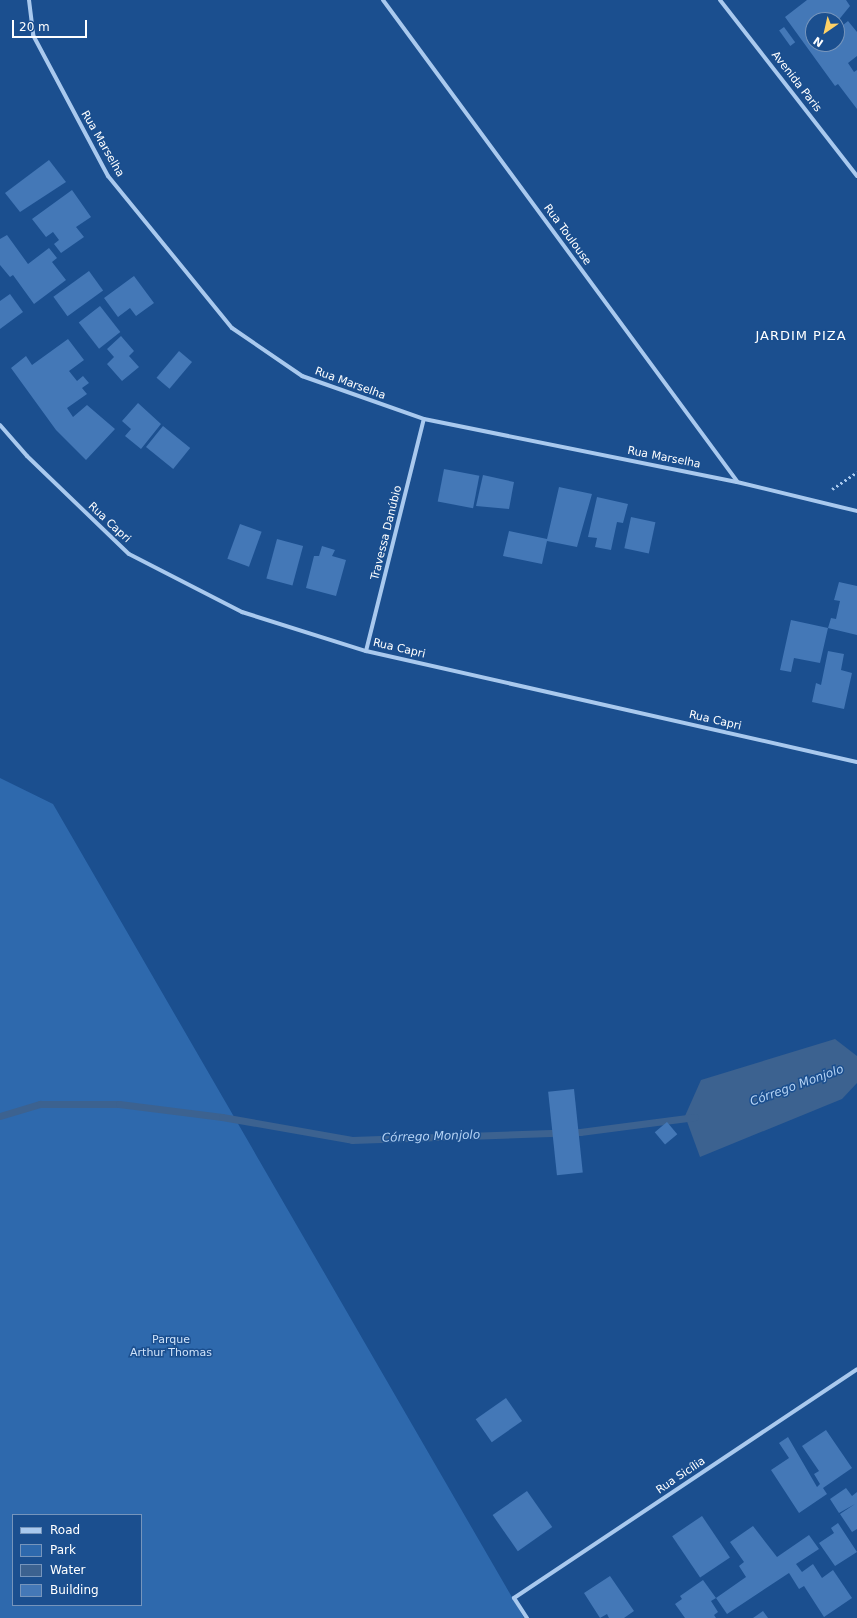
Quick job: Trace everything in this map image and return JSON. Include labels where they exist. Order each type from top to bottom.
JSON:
[{"type":"street","name":"Rua Marselha","points":[[29,0],[33,35],[108,176],[232,328],[302,376],[424,420],[737,482],[857,511]]},
{"type":"street","name":"Rua Toulouse","points":[[383,0],[737,482]]},
{"type":"street","name":"Avenida Paris","points":[[720,0],[857,176]]},
{"type":"street","name":"Travessa Danúbio","points":[[366,651],[424,420]]},
{"type":"street","name":"Rua Capri","points":[[0,425],[27,456],[129,554],[242,612],[366,651],[857,762]]},
{"type":"street","name":"Rua Sicília","points":[[526,1618],[514,1598],[857,1369]]},
{"type":"path","points":[[815,501],[857,472]]},
{"type":"green space","name":"Parque Arthur Thomas","points":[[0,778],[53,804],[524,1618],[0,1618]]},
{"type":"water","points":[[835,1039],[857,1056],[857,1083],[842,1099],[700,1157],[685,1116],[701,1080]]},
{"type":"building","points":[[807,0],[846,0],[850,6],[845,12],[805,12],[805,45],[785,17]]},
{"type":"building","points":[[848,21],[857,32],[857,56],[848,63],[854,72],[857,70],[857,109],[838,84],[835,86],[810,52],[845,52],[845,23]]},
{"type":"building","points":[[784,27],[795,42],[790,46],[779,31]]},
{"type":"building","points":[[49,160],[66,182],[20,212],[5,193]]},
{"type":"building","points":[[72,190],[91,217],[76,227],[84,237],[61,253],[54,244],[59,240],[53,232],[46,237],[32,219]]},
{"type":"building","points":[[7,235],[28,264],[49,248],[57,258],[52,262],[66,280],[34,304],[13,275],[10,277],[0,265],[0,239]]},
{"type":"building","points":[[89,271],[103,290],[68,316],[53,297]]},
{"type":"building","points":[[134,276],[154,303],[136,316],[130,308],[118,317],[104,298]]},
{"type":"building","points":[[10,294],[23,312],[0,329],[0,301]]},
{"type":"building","points":[[100,306],[120,332],[99,349],[79,323]]},
{"type":"building","points":[[121,336],[134,351],[129,356],[139,367],[122,381],[107,364],[114,357],[107,349]]},
{"type":"building","points":[[68,339],[84,360],[69,371],[77,381],[83,376],[89,383],[82,388],[87,394],[67,408],[73,417],[87,405],[115,429],[86,460],[56,430],[11,368],[26,356],[32,365]]},
{"type":"building","points":[[179,351],[192,362],[170,389],[157,378]]},
{"type":"building","points":[[138,403],[161,424],[141,449],[125,436],[131,429],[122,421]]},
{"type":"building","points":[[163,426],[190,448],[173,469],[146,447]]},
{"type":"building","points":[[444,469],[479,476],[473,508],[438,501]]},
{"type":"building","points":[[483,475],[514,482],[509,509],[476,506]]},
{"type":"building","points":[[559,487],[592,494],[577,547],[547,541],[542,564],[503,556],[509,531],[547,539]]},
{"type":"building","points":[[597,497],[628,504],[623,523],[617,522],[611,550],[595,547],[597,538],[588,537]]},
{"type":"building","points":[[631,517],[655,522],[649,553],[624,548]]},
{"type":"building","points":[[240,524],[262,532],[249,567],[227,559]]},
{"type":"building","points":[[277,539],[303,546],[292,586],[266,579]]},
{"type":"building","points":[[322,546],[335,550],[332,556],[346,560],[336,596],[306,588],[314,556],[319,556]]},
{"type":"building","points":[[839,582],[857,586],[857,635],[828,628],[831,618],[836,619],[840,601],[834,600]]},
{"type":"building","points":[[791,620],[828,628],[820,663],[794,658],[791,672],[780,670]]},
{"type":"building","points":[[828,651],[844,654],[841,670],[852,673],[844,709],[812,702],[816,683],[821,685]]},
{"type":"building","points":[[574,1089],[583,1173],[557,1175],[548,1092]]},
{"type":"building","points":[[667,1122],[677,1134],[665,1145],[655,1132]]},
{"type":"building","points":[[506,1398],[522,1421],[492,1442],[476,1419]]},
{"type":"building","points":[[826,1430],[852,1468],[823,1488],[827,1494],[799,1513],[771,1470],[789,1458],[779,1443],[788,1437],[817,1487],[820,1484],[814,1474],[819,1471],[802,1446]]},
{"type":"building","points":[[846,1488],[852,1496],[857,1492],[857,1529],[852,1532],[840,1514],[855,1504],[839,1513],[830,1499]]},
{"type":"building","points":[[527,1491],[552,1527],[518,1551],[493,1515]]},
{"type":"building","points":[[702,1516],[730,1557],[700,1578],[672,1536]]},
{"type":"building","points":[[838,1523],[857,1552],[835,1566],[819,1543],[834,1533],[831,1528]]},
{"type":"building","points":[[753,1526],[777,1557],[809,1535],[819,1549],[796,1564],[802,1572],[813,1564],[822,1578],[833,1570],[852,1598],[824,1617],[804,1586],[799,1589],[789,1573],[727,1614],[716,1598],[746,1577],[739,1566],[744,1562],[730,1542]]},
{"type":"building","points":[[610,1576],[634,1611],[624,1618],[609,1618],[607,1614],[600,1618],[584,1593]]},
{"type":"building","points":[[703,1580],[716,1598],[711,1601],[718,1612],[714,1615],[716,1618],[685,1618],[675,1604],[682,1599],[680,1596]]},
{"type":"building","points":[[763,1611],[768,1618],[753,1618]]},
{"type":"waterway","name":"Córrego Monjolo","points":[[0,1116],[40,1104],[119,1104],[222,1117],[352,1140],[580,1132],[695,1117]]},
{"type":"district","name":"JARDIM PIZA","points":[[801,336]]}]
